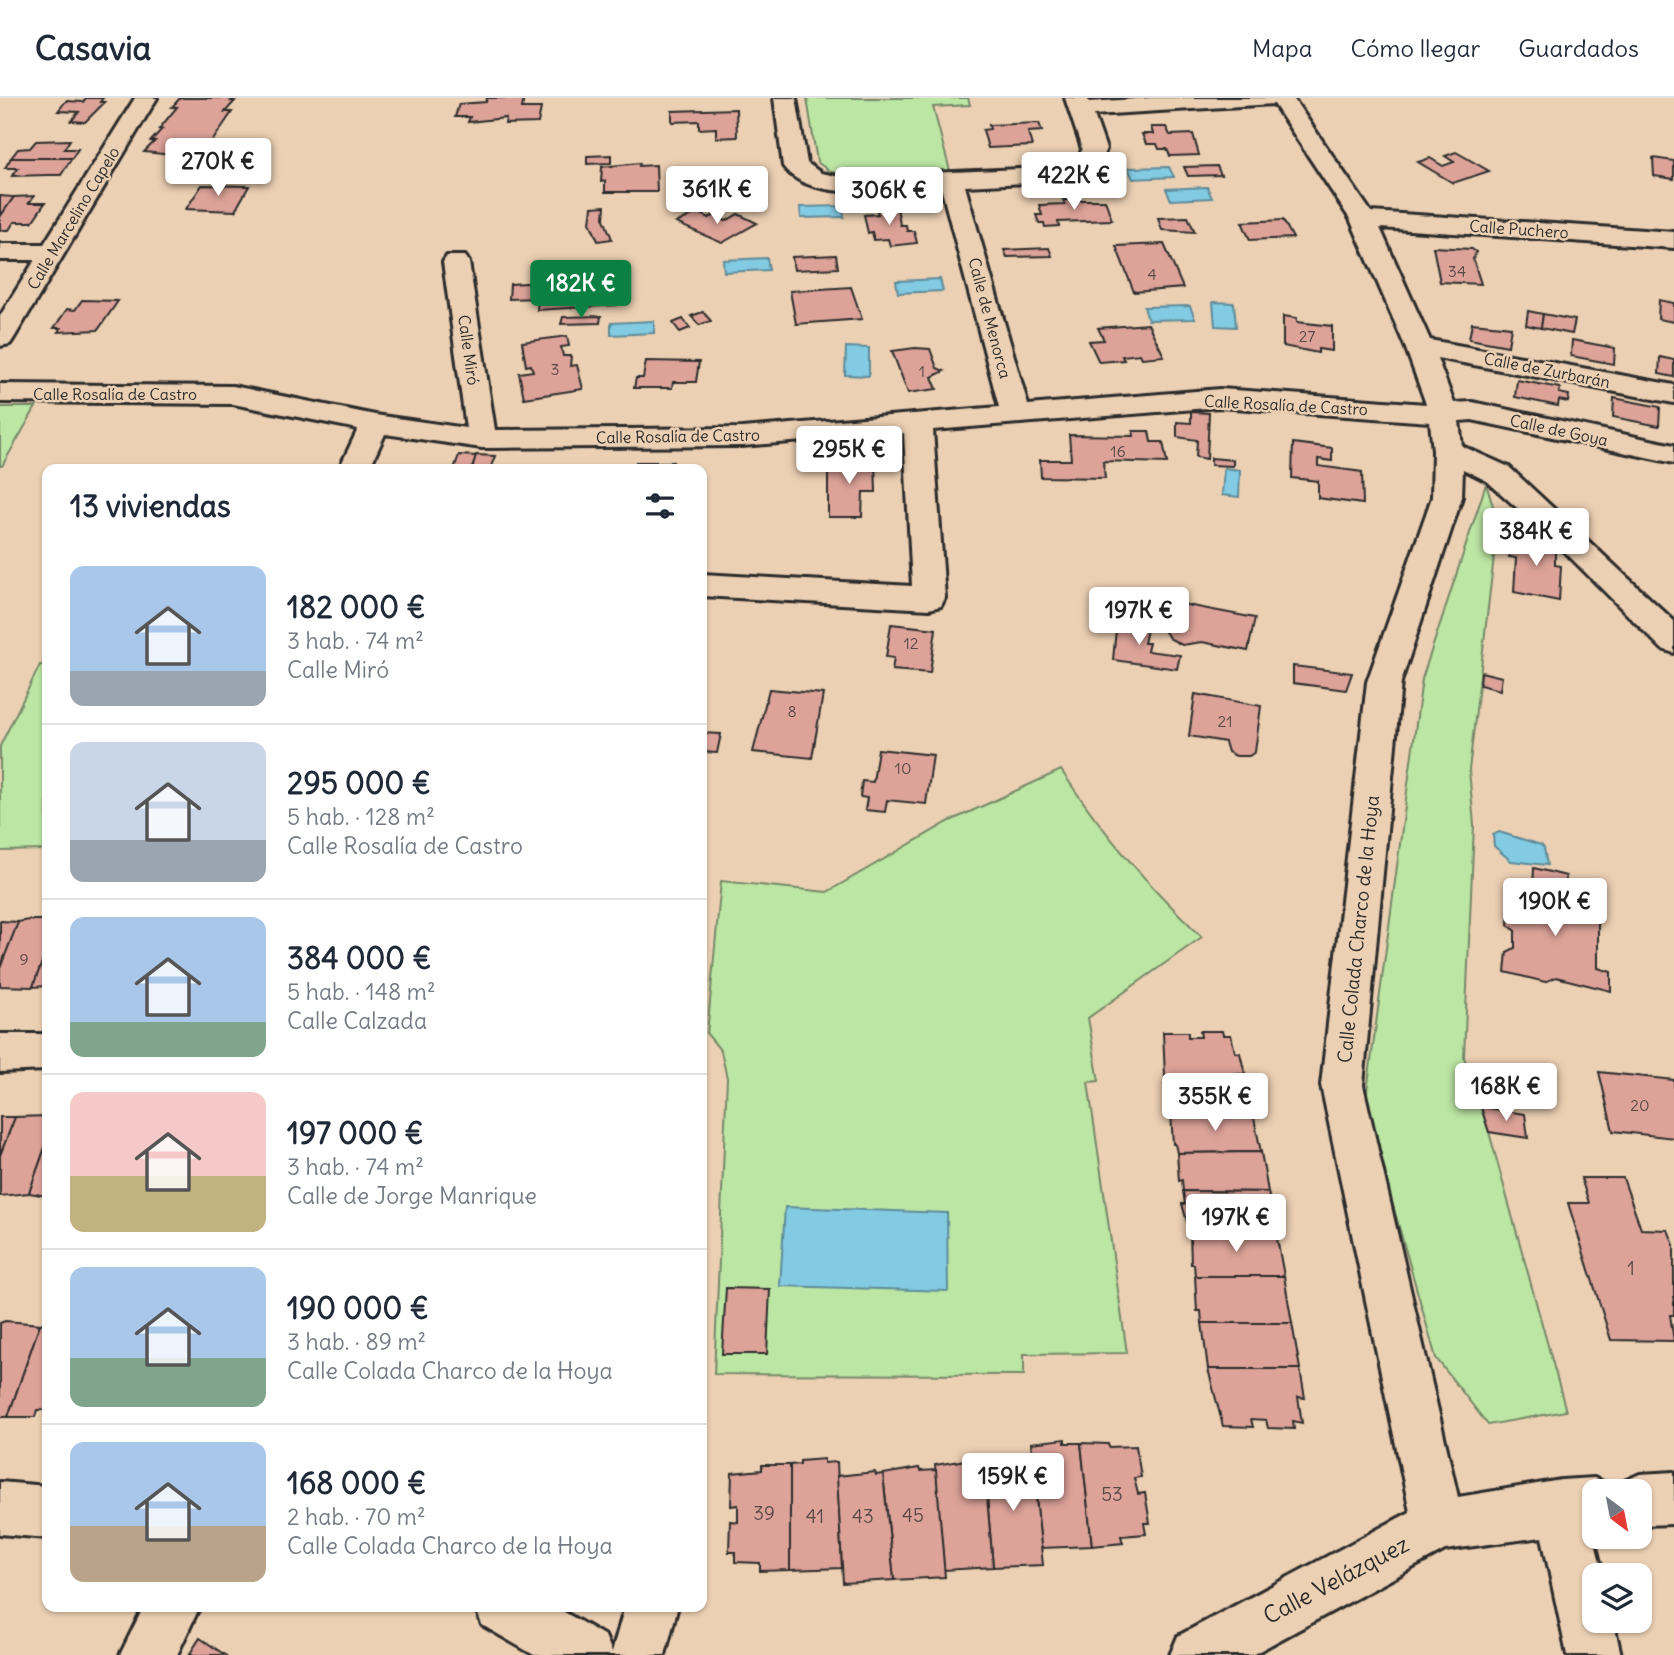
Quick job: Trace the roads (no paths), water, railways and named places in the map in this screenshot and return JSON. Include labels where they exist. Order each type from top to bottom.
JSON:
[{"type":"street","name":"Calle Marcelino Capelo","points":[[0,338],[146,98]]},
{"type":"street","points":[[785,98],[795,166],[814,179],[841,184],[952,182],[1068,174],[1090,164],[1094,149],[1078,103],[1270,98]]},
{"type":"street","name":"Calle Colada Charco de la Hoya","points":[[1282,98],[1363,219],[1419,346],[1443,412],[1448,451],[1447,498],[1384,682],[1342,1085],[1439,1525]]},
{"type":"street","name":"Calle de Menorca","points":[[952,182],[1016,415]]},
{"type":"street","name":"Calle Puchero","points":[[1363,219],[1674,240]]},
{"type":"street","points":[[0,253],[52,252]]},
{"type":"street","name":"Calle Miró","points":[[456,262],[482,439]]},
{"type":"street","name":"Calle de Zurbarán","points":[[1419,346],[1674,394]]},
{"type":"street","name":"Calle Rosalía de Castro","points":[[0,393],[233,395],[375,424],[482,439],[742,437],[1220,398],[1410,414],[1443,412]]},
{"type":"street","name":"Calle de Goya","points":[[1443,412],[1472,411],[1674,454]]},
{"type":"street","points":[[356,464],[375,424]]},
{"type":"street","points":[[707,585],[929,598],[918,424]]},
{"type":"street","points":[[1448,451],[1499,474],[1565,534],[1674,641]]},
{"type":"street","points":[[0,1053],[42,1052]]},
{"type":"street","points":[[1652,1499],[1674,1498]]},
{"type":"street","points":[[1439,1525],[1578,1505],[1594,1655]]},
{"type":"street","points":[[0,1508],[42,1512]]},
{"type":"street","name":"Calle Velázquez","points":[[1196,1655],[1439,1525]]},
{"type":"street","points":[[147,1655],[171,1612]]},
{"type":"street","points":[[511,1612],[586,1655]]},
{"type":"street","points":[[638,1655],[650,1612]]},
{"type":"water","points":[[1169,167],[1174,177],[1133,179],[1128,168]]},
{"type":"water","points":[[734,184],[735,196],[694,198],[693,186]]},
{"type":"water","points":[[1207,187],[1212,198],[1171,200],[1166,189]]},
{"type":"water","points":[[843,206],[844,217],[801,218],[800,207]]},
{"type":"water","points":[[767,258],[769,270],[724,272],[723,260]]},
{"type":"water","points":[[940,279],[943,291],[898,293],[896,281]]},
{"type":"water","points":[[1213,302],[1234,303],[1236,327],[1215,326]]},
{"type":"water","points":[[1190,306],[1195,319],[1148,320],[1144,307]]},
{"type":"water","points":[[654,321],[654,333],[611,335],[611,323]]},
{"type":"water","points":[[846,347],[869,348],[869,376],[845,375]]},
{"type":"water","points":[[1224,468],[1240,470],[1239,497],[1222,495]]},
{"type":"water","points":[[1499,832],[1541,845],[1547,865],[1511,861],[1494,846],[1493,835]]},
{"type":"water","points":[[785,1207],[947,1213],[948,1291],[780,1286]]}]
